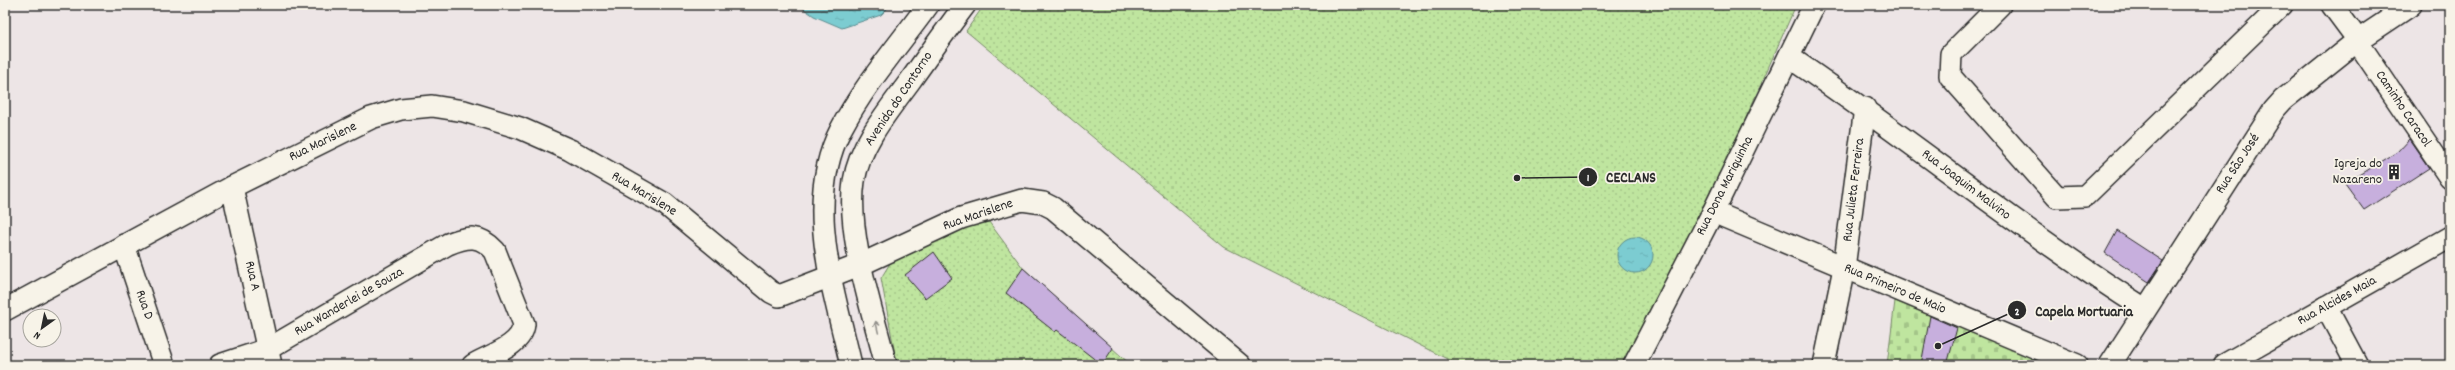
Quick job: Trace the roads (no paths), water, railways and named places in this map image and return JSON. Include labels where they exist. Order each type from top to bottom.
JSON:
[{"type":"street","points":[[851,365],[831,276],[823,228],[827,168],[841,129],[857,103],[928,5]]},
{"type":"street","name":"Avenida do Contorno","points":[[886,365],[862,264],[852,212],[854,180],[861,157],[884,116],[965,5]]},
{"type":"street","name":"Rua Dona Mariquinha","points":[[1634,365],[1713,212],[1814,5]]},
{"type":"street","points":[[2000,5],[1950,54],[1950,76],[2057,196],[2072,197],[2085,196],[2282,5]]},
{"type":"street","name":"Caminho Caracol","points":[[2332,5],[2450,178]]},
{"type":"street","name":"Rua São José","points":[[2110,365],[2274,110],[2283,100],[2357,41],[2411,5]]},
{"type":"street","name":"Rua Joaquim Malvino","points":[[1789,57],[1865,108],[2039,239],[2145,309]]},
{"type":"street","name":"Rua Marislene","points":[[5,310],[232,187],[371,118],[401,109],[432,106],[464,111],[520,128],[570,150],[665,204],[776,295],[780,296],[862,264],[961,218],[1022,200],[1043,203],[1053,208],[1240,365]]},
{"type":"street","name":"Rua Julieta Ferreira","points":[[1824,365],[1844,268],[1865,108]]},
{"type":"street","name":"Rua A","points":[[232,187],[270,357]]},
{"type":"street","name":"Rua Primeiro de Maio","points":[[1713,212],[2077,365]]},
{"type":"street","name":"Rua Wanderlei de Souza","points":[[220,365],[270,357],[448,244],[465,237],[476,237],[487,242],[495,251],[524,324],[523,331],[515,342],[473,365]]},
{"type":"street","name":"Rua Alcides Maia","points":[[2224,365],[2450,237]]},
{"type":"street","name":"Rua D","points":[[124,246],[164,365]]},
{"type":"street","points":[[2326,307],[2356,365]]},
{"type":"street","points":[[1808,365],[1830,330]]},
{"type":"water","points":[[798,5],[891,5],[881,15],[842,28],[814,16]]},
{"type":"water","points":[[1639,237],[1648,242],[1652,248],[1652,262],[1648,268],[1639,273],[1631,273],[1622,268],[1618,262],[1617,251],[1622,242],[1628,238]]},
{"type":"place","name":"Igreja do Nazareno","points":[[2394,172]]},
{"type":"place","name":"CECLANS","points":[[1517,178]]},
{"type":"place","name":"Capela Mortuaria","points":[[1938,346]]}]
